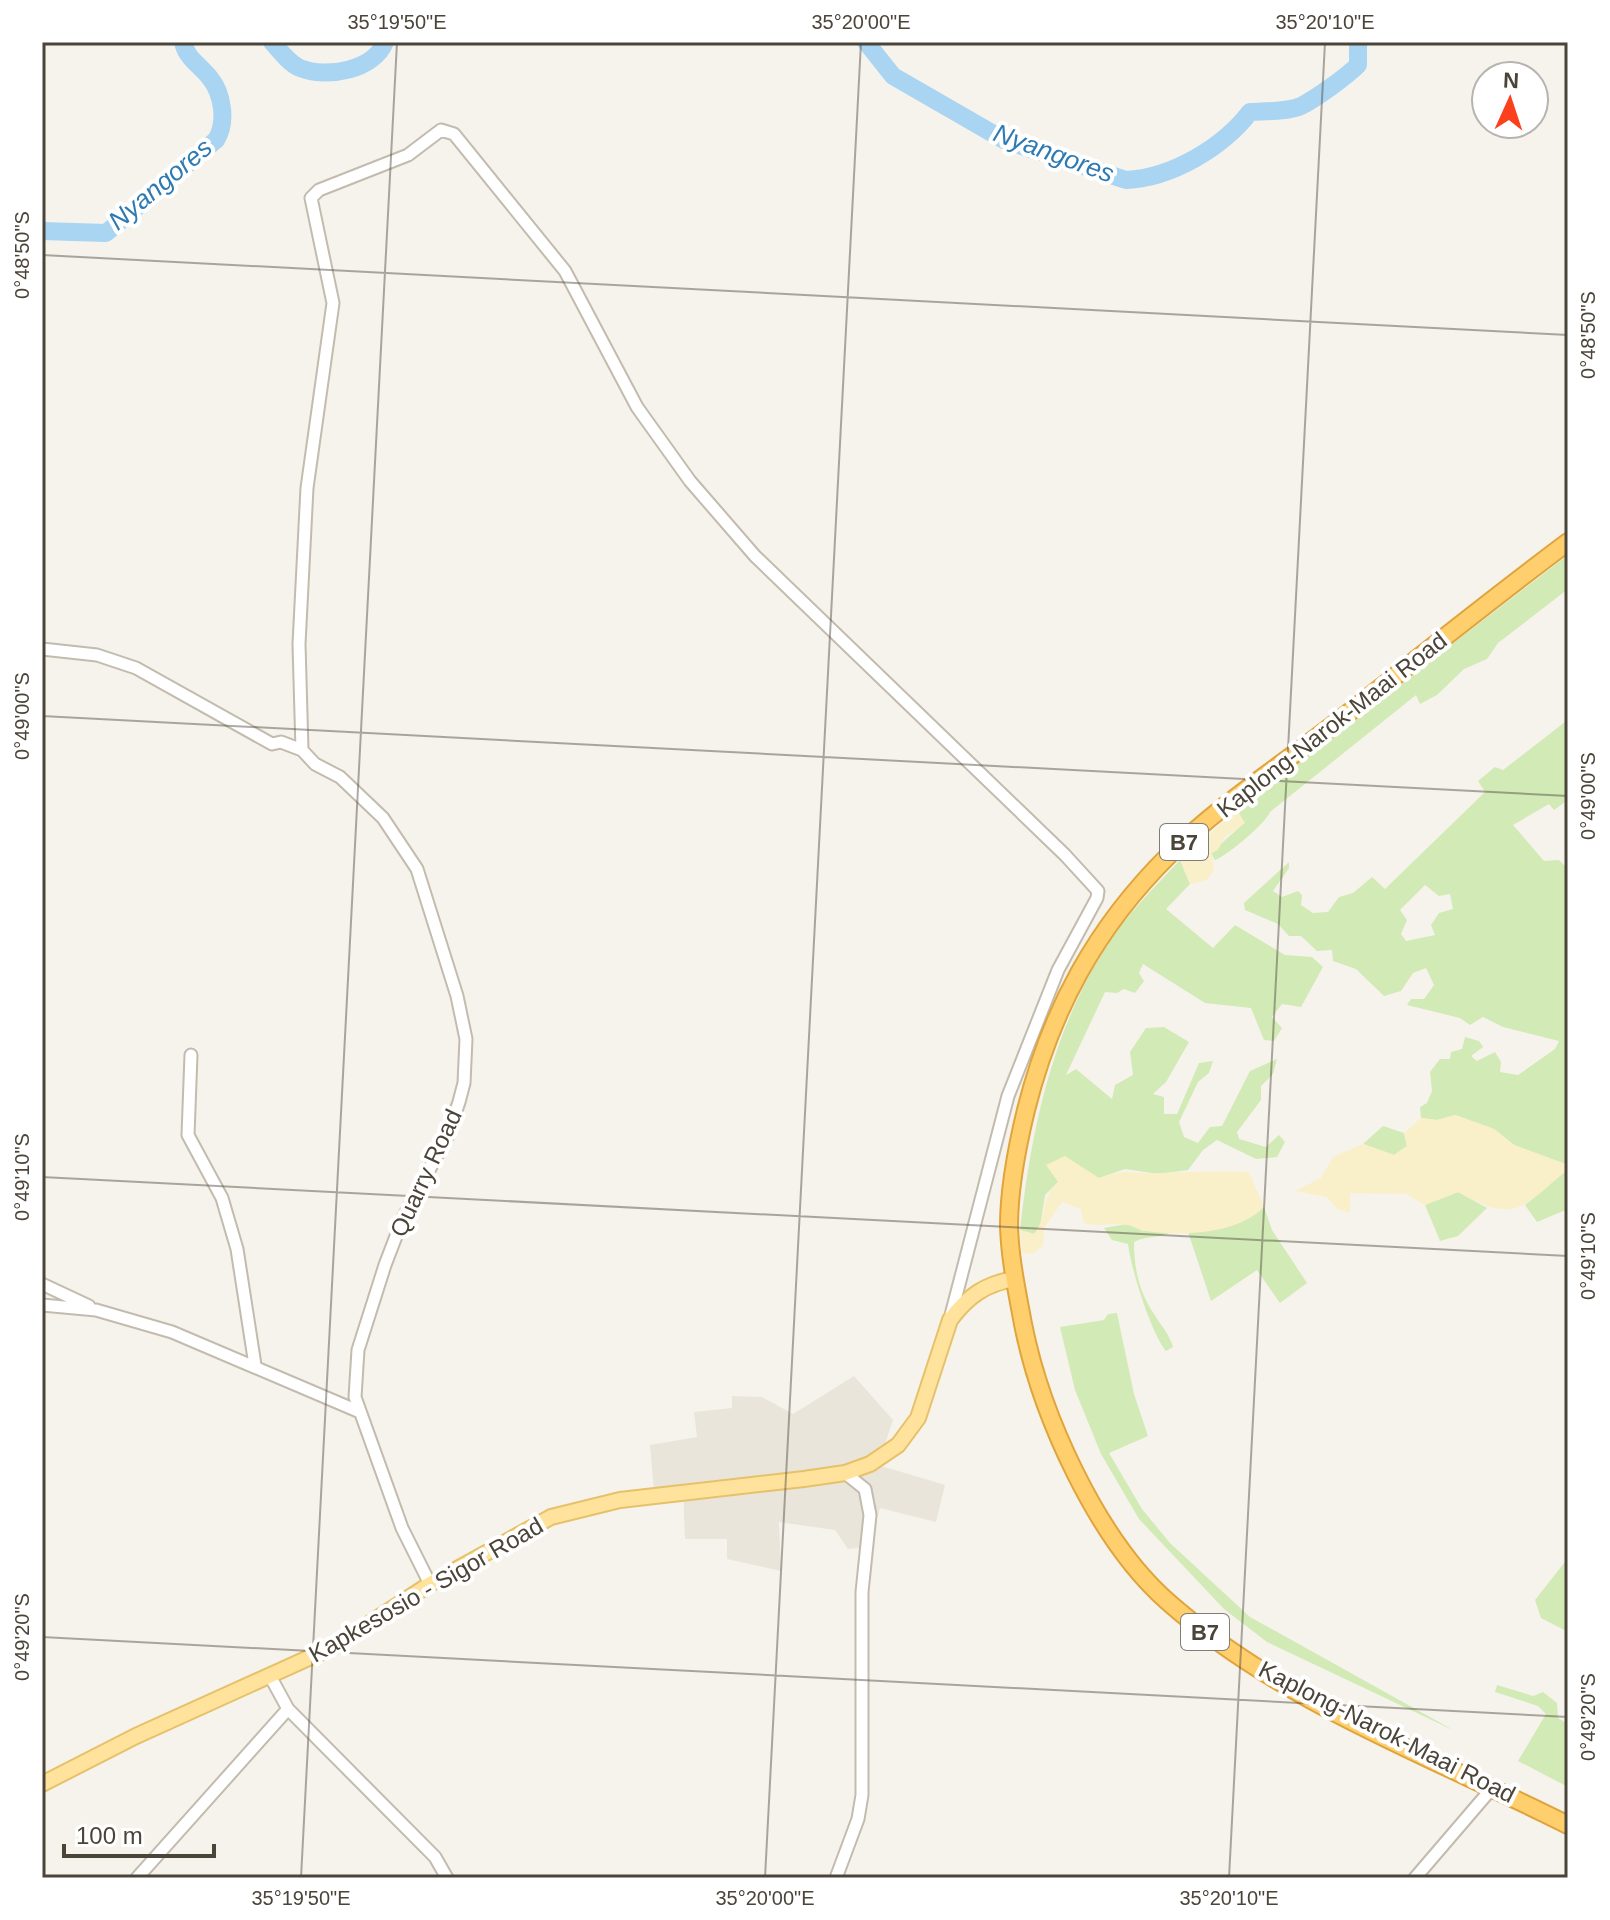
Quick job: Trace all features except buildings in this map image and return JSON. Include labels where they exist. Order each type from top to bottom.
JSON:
[{"type":"highway","name":"Kaplong-Narok-Maai Road","points":[[1568,542],[1200,828],[1134,892],[1076,974],[1047,1037],[1021,1130],[1010,1202],[1014,1279],[1028,1350],[1051,1421],[1086,1493],[1150,1586],[1230,1650],[1314,1700],[1568,1825]]},
{"type":"main road","name":"Kapkesosio - Sigor Road","points":[[42,1784],[136,1736],[335,1646],[430,1584],[551,1517],[642,1496],[845,1473],[886,1455],[912,1427],[924,1404],[950,1320],[976,1291],[1014,1279]]},
{"type":"street","points":[[42,649],[97,655],[136,668],[272,744],[281,742],[302,750],[299,644],[307,488],[333,303],[311,198],[319,190],[408,155],[446,130],[454,134],[565,271],[637,407],[690,481],[755,556],[1098,891],[1038,1015],[1008,1096],[986,1169],[950,1320]]},
{"type":"street","name":"Quarry Road","points":[[302,750],[315,764],[340,777],[383,818],[417,869],[457,996],[466,1039],[464,1083],[452,1123],[403,1218],[358,1350],[354,1388],[402,1528],[430,1584]]},
{"type":"street","points":[[191,1055],[188,1135],[222,1198],[233,1235],[244,1282],[255,1365]]},
{"type":"street","points":[[42,1284],[96,1310],[183,1336],[360,1412]]},
{"type":"street","points":[[42,1305],[96,1310]]},
{"type":"street","points":[[836,1878],[858,1819],[862,1795],[862,1592],[870,1515],[865,1489],[845,1473]]},
{"type":"street","points":[[270,1676],[288,1709],[435,1857],[447,1878]]},
{"type":"street","points":[[137,1878],[288,1709]]},
{"type":"street","points":[[1415,1878],[1493,1787]]},
{"type":"shaded area","points":[[854,1376],[893,1420],[878,1465],[945,1485],[936,1522],[880,1508],[869,1547],[848,1549],[835,1530],[779,1522],[781,1571],[727,1559],[727,1539],[685,1539],[683,1488],[654,1491],[650,1445],[697,1437],[694,1412],[732,1408],[732,1396],[762,1397],[793,1414]]},
{"type":"green space","points":[[1568,555],[1568,589],[1498,643],[1487,659],[1464,669],[1437,695],[1420,704],[1416,695],[1270,812],[1237,846],[1215,860],[1211,853],[1244,823],[1237,810]]},
{"type":"green space","points":[[1565,722],[1568,728],[1568,800],[1554,810],[1549,804],[1513,825],[1544,861],[1559,860],[1568,869],[1568,1165],[1514,1145],[1494,1129],[1455,1115],[1437,1120],[1421,1118],[1420,1107],[1427,1103],[1432,1091],[1430,1072],[1440,1059],[1450,1059],[1451,1052],[1462,1049],[1465,1037],[1479,1041],[1483,1047],[1471,1056],[1477,1061],[1495,1052],[1501,1062],[1500,1072],[1518,1075],[1555,1049],[1559,1041],[1503,1027],[1483,1017],[1470,1025],[1460,1018],[1407,1005],[1411,999],[1424,999],[1434,985],[1426,968],[1413,973],[1401,991],[1384,996],[1356,969],[1333,961],[1332,950],[1317,951],[1301,936],[1289,936],[1278,924],[1245,910],[1244,903],[1289,862],[1289,868],[1273,891],[1282,897],[1298,891],[1302,895],[1301,905],[1313,913],[1328,912],[1339,897],[1353,893],[1372,877],[1385,889],[1485,792],[1478,781],[1495,767],[1503,770]],"holes":[[[1425,885],[1439,896],[1450,894],[1453,909],[1439,913],[1431,925],[1435,935],[1406,941],[1401,934],[1407,920],[1400,910]]]},
{"type":"green space","points":[[1180,860],[1190,884],[1166,909],[1213,948],[1235,925],[1285,955],[1312,957],[1323,967],[1301,1007],[1282,1004],[1272,1017],[1282,1028],[1274,1041],[1264,1040],[1251,1008],[1205,1003],[1143,964],[1139,973],[1144,981],[1135,993],[1124,989],[1117,993],[1105,992],[1066,1075],[1076,1069],[1112,1099],[1115,1085],[1133,1075],[1130,1052],[1146,1028],[1164,1027],[1189,1042],[1166,1082],[1153,1094],[1164,1097],[1164,1114],[1177,1114],[1199,1063],[1213,1061],[1209,1073],[1198,1082],[1179,1122],[1184,1137],[1198,1143],[1210,1127],[1222,1126],[1250,1071],[1277,1059],[1273,1074],[1261,1086],[1261,1100],[1237,1132],[1239,1139],[1266,1147],[1279,1135],[1285,1142],[1277,1157],[1256,1159],[1217,1140],[1203,1150],[1188,1170],[1158,1174],[1125,1169],[1099,1178],[1058,1182],[1045,1195],[1040,1227],[1034,1234],[1020,1230],[1037,1121],[1070,1016],[1112,938]]},
{"type":"green space","points":[[1383,1126],[1404,1133],[1407,1146],[1394,1155],[1363,1144]]},
{"type":"green space","points":[[1568,1169],[1568,1209],[1537,1222],[1525,1205]]},
{"type":"green space","points":[[1458,1192],[1487,1208],[1458,1236],[1440,1241],[1425,1205]]},
{"type":"green space","points":[[1264,1207],[1272,1230],[1307,1283],[1280,1303],[1257,1270],[1211,1301],[1188,1232],[1229,1227]]},
{"type":"green space","points":[[1127,1224],[1143,1231],[1173,1231],[1134,1242],[1141,1288],[1173,1347],[1166,1351],[1142,1300],[1128,1244],[1112,1240],[1104,1228]]},
{"type":"green space","points":[[1117,1313],[1134,1394],[1148,1436],[1109,1453],[1142,1509],[1170,1543],[1250,1617],[1455,1731],[1267,1642],[1224,1609],[1139,1519],[1101,1454],[1075,1390],[1060,1327],[1104,1320],[1108,1314]]},
{"type":"green space","points":[[1568,1558],[1568,1632],[1541,1618],[1535,1600]]},
{"type":"green space","points":[[1497,1685],[1533,1696],[1543,1692],[1557,1703],[1558,1718],[1568,1724],[1568,1787],[1518,1761],[1546,1714],[1538,1706],[1495,1692]]},
{"type":"sand","points":[[1237,810],[1245,823],[1224,838],[1218,850],[1212,853],[1214,870],[1207,880],[1190,884],[1180,860]]},
{"type":"sand","points":[[1455,1115],[1494,1129],[1514,1145],[1568,1165],[1568,1169],[1528,1202],[1518,1208],[1506,1209],[1493,1208],[1458,1192],[1425,1205],[1406,1194],[1350,1193],[1350,1213],[1337,1209],[1327,1197],[1295,1191],[1321,1178],[1333,1157],[1363,1144],[1394,1155],[1407,1146],[1404,1133],[1421,1118],[1437,1120]]},
{"type":"sand","points":[[1065,1156],[1099,1178],[1125,1172],[1249,1172],[1264,1207],[1239,1223],[1224,1228],[1176,1233],[1145,1231],[1122,1224],[1084,1223],[1081,1209],[1062,1202],[1044,1228],[1043,1246],[1032,1254],[1022,1253],[1020,1230],[1034,1234],[1048,1195],[1058,1182],[1046,1165]]},
{"type":"waterway","name":"Nyangores","points":[[42,231],[106,233],[216,140],[222,125],[218,92],[210,78],[187,53],[183,42]]},
{"type":"waterway","name":"Nyangores","points":[[272,42],[296,66],[323,73],[360,65],[379,52],[385,42]]},
{"type":"waterway","name":"Nyangores","points":[[866,42],[893,76],[1004,140],[1126,180],[1161,173],[1195,158],[1226,137],[1250,112],[1289,109],[1307,103],[1358,65],[1358,42]]}]
